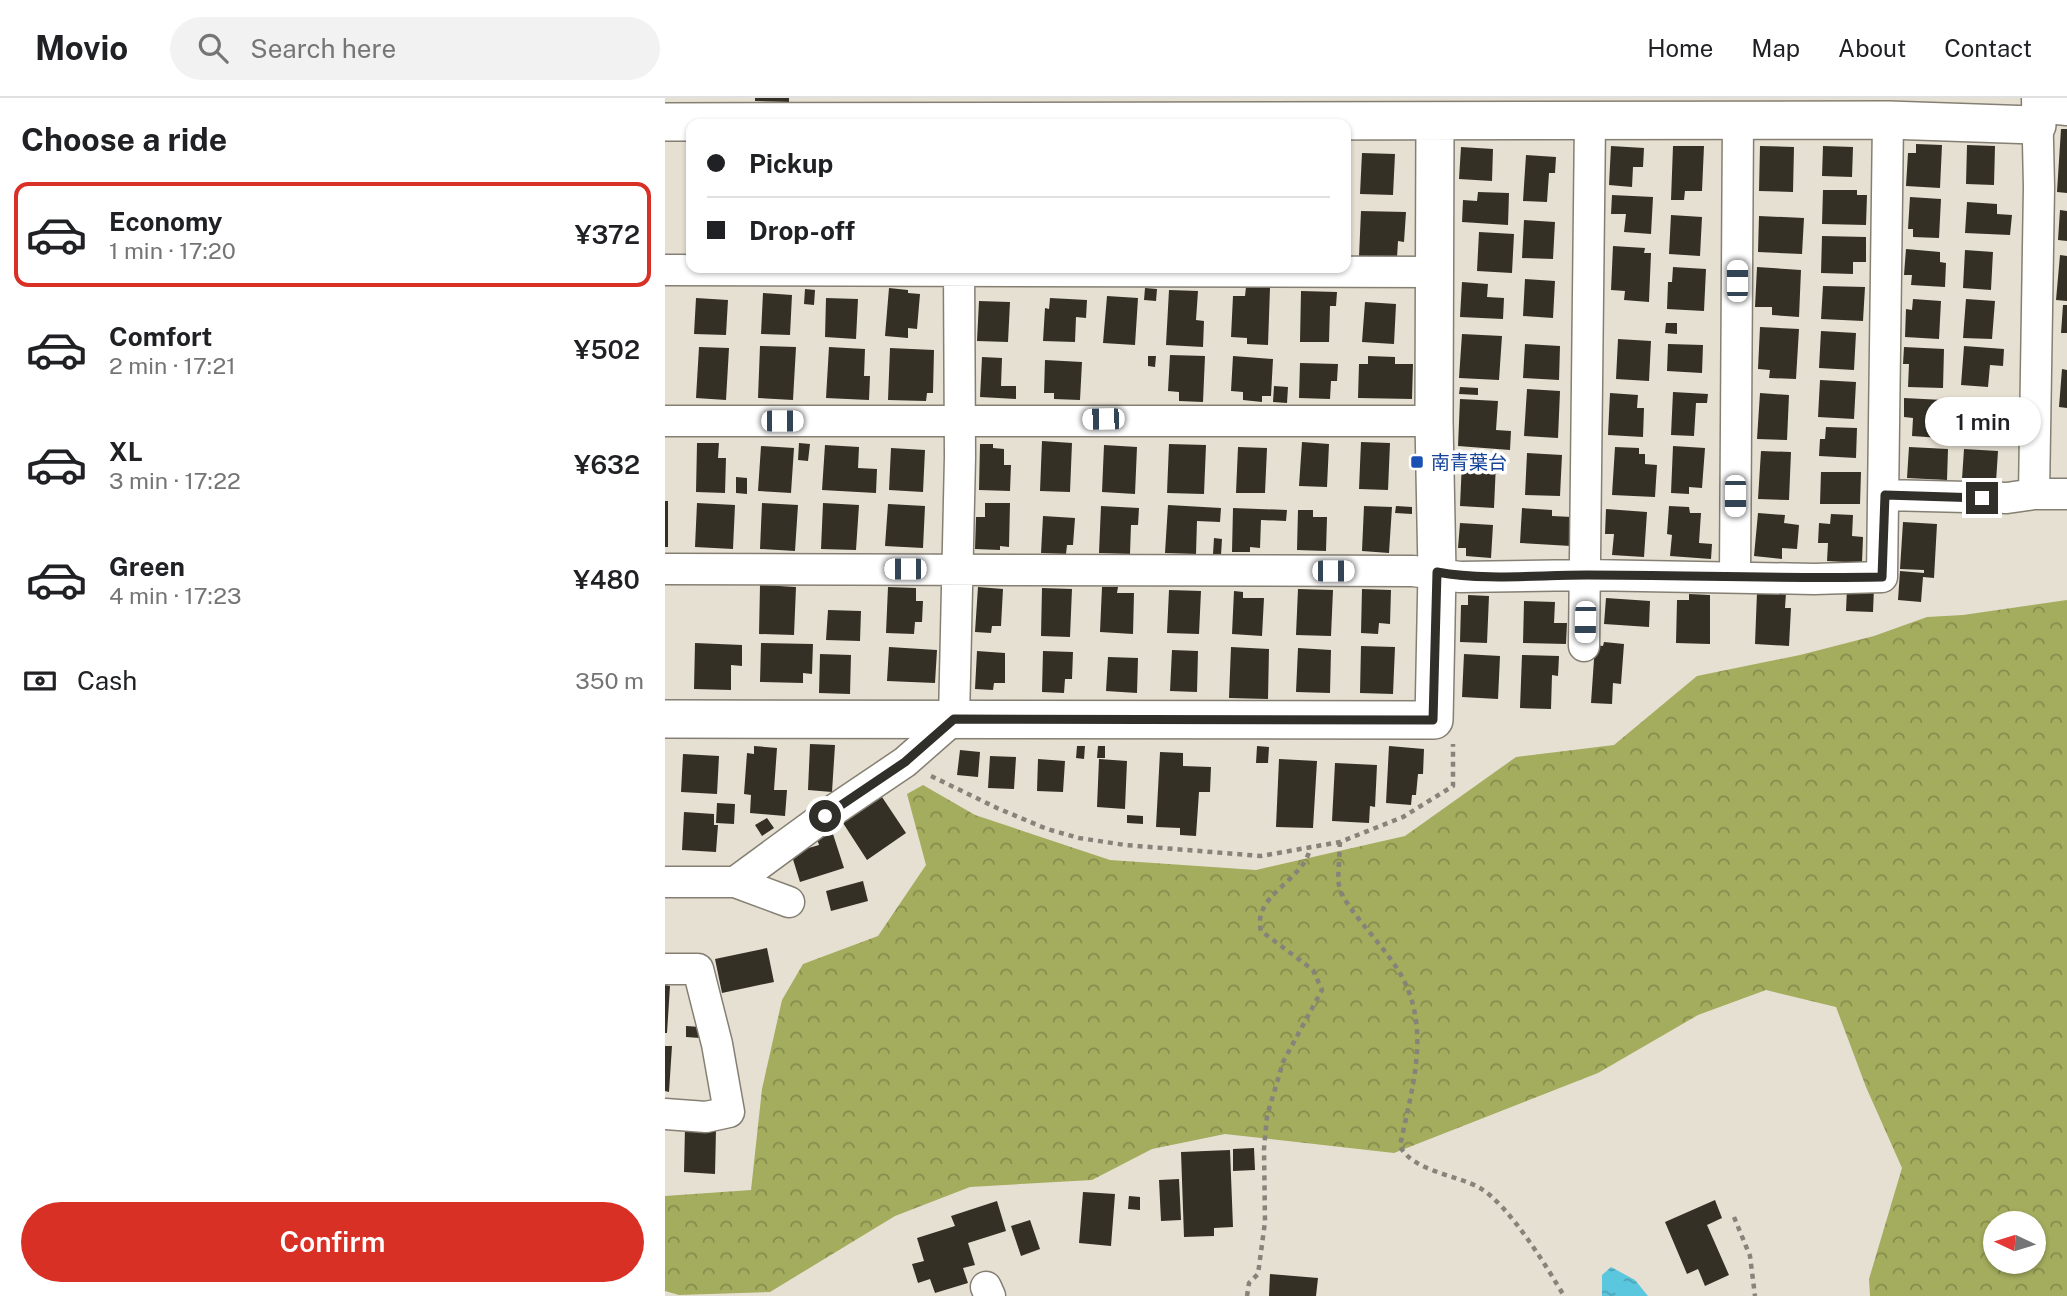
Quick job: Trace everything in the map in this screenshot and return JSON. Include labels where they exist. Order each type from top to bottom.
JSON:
[{"type":"street","points":[[665,719],[1433,720],[1437,572],[1434,421],[1435,109]]},
{"type":"street","points":[[775,119],[959,114],[1435,109],[1590,120],[1888,120],[2044,110],[2039,187],[2034,494]]},
{"type":"street","points":[[1584,646],[1590,120]]},
{"type":"street","points":[[1735,576],[1738,120]]},
{"type":"street","points":[[665,569],[1437,572],[1460,577],[1882,577],[1888,120]]},
{"type":"street","points":[[665,122],[686,121]]},
{"type":"street","points":[[665,270],[686,270]]},
{"type":"street","points":[[1351,272],[1434,272]]},
{"type":"street","points":[[734,882],[905,762],[954,719],[958,569],[959,273]]},
{"type":"street","points":[[665,421],[1434,421]]},
{"type":"street","points":[[1885,495],[2007,498],[2034,494],[2067,494]]},
{"type":"street","points":[[665,882],[734,882],[789,902]]},
{"type":"street","points":[[665,968],[698,969],[717,1044],[729,1112],[706,1117],[665,1114]]},
{"type":"path","points":[[905,762],[997,808],[1047,829],[1079,838],[1125,845],[1262,856],[1340,842],[1403,817],[1453,786],[1453,735],[1433,720]]},
{"type":"path","points":[[1340,842],[1338,881],[1341,893],[1400,973],[1416,1016],[1419,1037],[1417,1065],[1400,1146],[1404,1155],[1479,1187],[1495,1200],[1545,1263],[1564,1296]]},
{"type":"path","points":[[1247,1296],[1249,1283],[1258,1274],[1265,1222],[1264,1149],[1267,1116],[1283,1062],[1322,990],[1313,970],[1261,931],[1259,914],[1303,864],[1310,849]]},
{"type":"path","points":[[1734,1217],[1750,1256],[1755,1296]]},
{"type":"green space","points":[[2067,600],[2067,1296],[1870,1296],[1869,1279],[1902,1168],[1866,1087],[1836,1007],[1766,990],[1698,1015],[1598,1073],[1394,1153],[1225,1134],[1152,1149],[1092,1180],[970,1187],[895,1216],[770,1292],[679,1295],[665,1291],[665,1196],[751,1190],[762,1089],[782,1000],[803,964],[878,936],[926,865],[907,794],[923,785],[975,815],[1110,860],[1256,870],[1405,836],[1516,757],[1614,745],[1697,676],[1800,655],[1874,636],[1927,617],[1963,615]]},
{"type":"water","points":[[1611,1267],[1635,1280],[1648,1296],[1602,1296],[1602,1275]]},
{"type":"building","points":[[755,98],[789,98],[789,102],[755,101]]},
{"type":"building","points":[[2061,129],[2067,129],[2067,193],[2057,192]]},
{"type":"building","points":[[1916,144],[1942,145],[1940,188],[1906,186],[1908,153],[1916,153]]},
{"type":"building","points":[[1967,145],[1995,146],[1994,185],[1966,184]]},
{"type":"building","points":[[1611,146],[1644,148],[1643,167],[1633,167],[1632,187],[1609,185]]},
{"type":"building","points":[[1673,146],[1704,146],[1702,191],[1685,191],[1684,200],[1671,200]]},
{"type":"building","points":[[1760,146],[1794,147],[1793,192],[1759,191]]},
{"type":"building","points":[[1823,146],[1853,147],[1852,177],[1822,176]]},
{"type":"building","points":[[1461,147],[1493,149],[1492,181],[1459,179]]},
{"type":"building","points":[[1362,153],[1395,154],[1393,195],[1360,194]]},
{"type":"building","points":[[1526,155],[1556,157],[1555,173],[1549,173],[1547,202],[1523,201]]},
{"type":"building","points":[[1823,190],[1857,190],[1857,195],[1867,195],[1866,225],[1822,224]]},
{"type":"building","points":[[1478,192],[1509,193],[1508,225],[1462,222],[1463,200],[1477,201]]},
{"type":"building","points":[[1612,195],[1653,197],[1651,234],[1624,232],[1626,214],[1611,214]]},
{"type":"building","points":[[1910,197],[1941,199],[1939,238],[1913,237],[1913,229],[1908,229]]},
{"type":"building","points":[[1967,202],[1997,204],[1997,214],[2012,215],[2010,235],[1965,233]]},
{"type":"building","points":[[2060,210],[2067,211],[2067,241],[2058,240]]},
{"type":"building","points":[[1361,211],[1406,212],[1404,242],[1398,241],[1397,258],[1359,257]]},
{"type":"building","points":[[1671,215],[1702,217],[1700,256],[1669,254]]},
{"type":"building","points":[[1759,216],[1804,218],[1802,254],[1758,252]]},
{"type":"building","points":[[1524,220],[1555,222],[1553,259],[1522,258]]},
{"type":"building","points":[[1479,232],[1514,234],[1512,273],[1477,271]]},
{"type":"building","points":[[1822,236],[1866,237],[1866,262],[1853,262],[1853,274],[1821,273]]},
{"type":"building","points":[[1613,246],[1645,248],[1644,253],[1651,253],[1649,302],[1624,300],[1625,291],[1611,290]]},
{"type":"building","points":[[1906,249],[1940,252],[1940,262],[1946,263],[1945,287],[1911,285],[1912,275],[1904,275]]},
{"type":"building","points":[[1965,250],[1993,252],[1991,290],[1963,288]]},
{"type":"building","points":[[2060,255],[2067,256],[2067,301],[2056,300]]},
{"type":"building","points":[[1673,267],[1706,269],[1704,311],[1667,309],[1668,282],[1672,282]]},
{"type":"building","points":[[1757,267],[1801,270],[1799,317],[1772,315],[1772,307],[1755,307]]},
{"type":"building","points":[[1525,279],[1555,281],[1553,318],[1523,316]]},
{"type":"building","points":[[1462,282],[1488,284],[1487,297],[1504,298],[1503,319],[1460,317]]},
{"type":"building","points":[[1823,286],[1865,287],[1863,321],[1821,319]]},
{"type":"building","points":[[1246,287],[1270,288],[1268,345],[1247,344],[1247,338],[1231,337],[1233,296],[1245,296]]},
{"type":"building","points":[[889,288],[920,294],[917,329],[908,328],[908,338],[885,336]]},
{"type":"building","points":[[1145,288],[1157,289],[1156,301],[1144,300]]},
{"type":"building","points":[[805,289],[815,290],[814,305],[804,304]]},
{"type":"building","points":[[1169,290],[1198,291],[1196,320],[1204,321],[1203,347],[1166,345]]},
{"type":"building","points":[[1301,291],[1337,292],[1336,306],[1330,306],[1329,342],[1300,342]]},
{"type":"building","points":[[763,293],[792,295],[790,335],[761,334]]},
{"type":"building","points":[[1107,296],[1138,298],[1135,345],[1103,343]]},
{"type":"building","points":[[696,298],[728,300],[726,335],[694,334]]},
{"type":"building","points":[[826,298],[858,299],[856,339],[825,337]]},
{"type":"building","points":[[1050,298],[1087,300],[1086,318],[1076,317],[1075,342],[1043,341],[1045,308],[1049,309]]},
{"type":"building","points":[[1913,299],[1941,301],[1939,339],[1905,337],[1906,309],[1912,310]]},
{"type":"building","points":[[1966,299],[1995,301],[1992,339],[1963,338]]},
{"type":"building","points":[[979,301],[1010,302],[1008,342],[977,341]]},
{"type":"building","points":[[1365,302],[1396,304],[1394,344],[1362,342]]},
{"type":"building","points":[[2063,305],[2067,305],[2067,333],[2061,333]]},
{"type":"building","points":[[1666,323],[1677,323],[1677,334],[1665,333]]},
{"type":"building","points":[[1760,327],[1799,329],[1796,379],[1769,378],[1770,370],[1758,369]]},
{"type":"building","points":[[1821,331],[1856,333],[1854,370],[1819,368]]},
{"type":"building","points":[[1462,334],[1502,336],[1499,380],[1459,378]]},
{"type":"building","points":[[1618,339],[1651,341],[1649,381],[1616,379]]},
{"type":"building","points":[[1525,344],[1560,346],[1559,380],[1523,378]]},
{"type":"building","points":[[1668,344],[1703,345],[1702,373],[1667,371]]},
{"type":"building","points":[[760,346],[796,347],[793,400],[758,398]]},
{"type":"building","points":[[1964,346],[2004,349],[2003,366],[1990,365],[1988,387],[1961,385]]},
{"type":"building","points":[[699,347],[729,348],[726,400],[696,398]]},
{"type":"building","points":[[829,347],[865,349],[864,376],[870,376],[869,400],[826,398]]},
{"type":"building","points":[[1904,347],[1944,349],[1943,388],[1908,387],[1909,364],[1903,364]]},
{"type":"building","points":[[890,348],[934,350],[933,393],[927,393],[926,401],[888,400]]},
{"type":"building","points":[[1170,355],[1205,356],[1203,402],[1179,401],[1179,392],[1168,391]]},
{"type":"building","points":[[1148,356],[1156,356],[1155,367],[1148,366]]},
{"type":"building","points":[[1233,356],[1273,359],[1271,396],[1262,396],[1262,402],[1243,400],[1243,392],[1231,391]]},
{"type":"building","points":[[1368,356],[1395,357],[1395,364],[1413,364],[1412,399],[1358,398],[1359,364],[1368,364]]},
{"type":"building","points":[[982,357],[1002,358],[1001,386],[1016,386],[1016,399],[980,397]]},
{"type":"building","points":[[1045,360],[1082,362],[1080,400],[1054,399],[1054,393],[1044,393]]},
{"type":"building","points":[[1300,363],[1338,364],[1337,381],[1331,381],[1330,399],[1299,398]]},
{"type":"building","points":[[2062,369],[2067,370],[2067,408],[2059,407]]},
{"type":"building","points":[[1820,380],[1856,382],[1854,419],[1818,417]]},
{"type":"building","points":[[1274,386],[1288,387],[1287,403],[1273,402]]},
{"type":"building","points":[[1460,387],[1478,388],[1478,395],[1459,394]]},
{"type":"building","points":[[1527,389],[1560,391],[1558,438],[1524,436]]},
{"type":"building","points":[[1673,392],[1708,394],[1707,403],[1696,403],[1694,436],[1671,435]]},
{"type":"building","points":[[1610,393],[1638,395],[1637,408],[1644,408],[1643,437],[1608,435]]},
{"type":"building","points":[[1760,393],[1789,395],[1787,440],[1757,439]]},
{"type":"building","points":[[1904,398],[1943,400],[1941,438],[1912,436],[1913,418],[1904,417]]},
{"type":"building","points":[[1460,399],[1498,401],[1496,430],[1511,431],[1510,450],[1458,446]]},
{"type":"building","points":[[1963,400],[1998,402],[1996,439],[1962,438]]},
{"type":"building","points":[[1826,427],[1857,428],[1856,458],[1819,456],[1820,439],[1825,439]]},
{"type":"building","points":[[1042,441],[1072,443],[1070,492],[1040,491]]},
{"type":"building","points":[[1302,442],[1329,444],[1327,487],[1299,486]]},
{"type":"building","points":[[1361,442],[1390,443],[1388,490],[1359,489]]},
{"type":"building","points":[[697,443],[719,443],[718,458],[726,458],[725,493],[696,492]]},
{"type":"building","points":[[799,443],[810,444],[808,461],[798,460]]},
{"type":"building","points":[[980,444],[993,444],[993,448],[1004,449],[1004,465],[1011,465],[1010,491],[979,490]]},
{"type":"building","points":[[1169,444],[1206,445],[1204,494],[1167,493]]},
{"type":"building","points":[[825,445],[859,447],[858,468],[877,469],[876,493],[822,490]]},
{"type":"building","points":[[1104,445],[1137,447],[1135,494],[1102,492]]},
{"type":"building","points":[[761,446],[794,448],[791,493],[758,491]]},
{"type":"building","points":[[1673,446],[1705,448],[1702,488],[1689,487],[1689,494],[1671,493]]},
{"type":"building","points":[[1238,447],[1267,448],[1265,493],[1236,493]]},
{"type":"building","points":[[1615,447],[1639,448],[1639,454],[1645,454],[1645,464],[1657,465],[1655,497],[1612,495]]},
{"type":"building","points":[[1909,447],[1948,449],[1947,480],[1907,478]]},
{"type":"building","points":[[891,448],[925,450],[923,492],[889,490]]},
{"type":"building","points":[[1964,449],[1998,451],[1996,482],[1962,479]]},
{"type":"building","points":[[1761,451],[1791,452],[1789,500],[1758,499]]},
{"type":"building","points":[[1527,453],[1562,455],[1560,496],[1525,495]]},
{"type":"building","points":[[1462,461],[1496,463],[1494,508],[1460,506]]},
{"type":"building","points":[[1821,472],[1861,472],[1860,504],[1820,504]]},
{"type":"building","points":[[736,477],[747,478],[747,494],[736,493]]},
{"type":"building","points":[[665,501],[668,501],[668,547],[665,547]]},
{"type":"building","points":[[697,503],[735,505],[733,549],[695,547]]},
{"type":"building","points":[[762,503],[798,505],[795,551],[760,549]]},
{"type":"building","points":[[823,503],[859,505],[856,550],[821,549]]},
{"type":"building","points":[[985,503],[1010,503],[1009,547],[1000,546],[1000,550],[975,549],[976,517],[985,517]]},
{"type":"building","points":[[888,504],[925,506],[923,548],[885,546]]},
{"type":"building","points":[[1168,505],[1221,508],[1220,522],[1197,521],[1196,554],[1165,553]]},
{"type":"building","points":[[1101,506],[1139,508],[1138,525],[1131,525],[1130,554],[1099,553]]},
{"type":"building","points":[[1364,506],[1392,507],[1389,553],[1362,551]]},
{"type":"building","points":[[1396,506],[1412,507],[1412,514],[1395,513]]},
{"type":"building","points":[[1669,506],[1689,507],[1690,513],[1701,513],[1699,543],[1712,544],[1711,559],[1670,556],[1672,535],[1667,534]]},
{"type":"building","points":[[1233,508],[1287,510],[1286,521],[1261,520],[1260,548],[1250,547],[1250,552],[1232,552]]},
{"type":"building","points":[[1522,508],[1552,510],[1552,516],[1572,517],[1571,546],[1520,543]]},
{"type":"building","points":[[1606,509],[1647,512],[1644,557],[1612,555],[1614,534],[1605,534]]},
{"type":"building","points":[[1298,510],[1313,510],[1313,517],[1327,517],[1326,551],[1297,550]]},
{"type":"building","points":[[1758,513],[1785,515],[1784,523],[1799,525],[1797,549],[1782,548],[1782,559],[1754,556]]},
{"type":"building","points":[[1831,514],[1853,515],[1852,536],[1863,537],[1862,563],[1827,561],[1828,543],[1818,543],[1819,523],[1830,524]]},
{"type":"building","points":[[1043,516],[1075,518],[1073,545],[1067,545],[1066,554],[1041,553]]},
{"type":"building","points":[[1903,522],[1937,524],[1934,578],[1923,577],[1921,602],[1898,600],[1900,571],[1924,573],[1924,570],[1900,569]]},
{"type":"building","points":[[1460,523],[1493,525],[1491,558],[1466,556],[1466,548],[1458,548]]},
{"type":"building","points":[[1214,538],[1222,539],[1221,555],[1213,554]]},
{"type":"building","points":[[760,585],[796,587],[794,635],[759,634]]},
{"type":"building","points":[[888,587],[916,588],[916,601],[923,601],[922,622],[915,622],[914,634],[886,633]]},
{"type":"building","points":[[978,587],[1003,589],[1001,626],[992,626],[991,633],[975,632]]},
{"type":"building","points":[[1102,587],[1118,587],[1117,593],[1134,593],[1133,634],[1100,632]]},
{"type":"building","points":[[1847,587],[1874,588],[1873,612],[1846,611]]},
{"type":"building","points":[[1042,588],[1072,589],[1070,637],[1041,636]]},
{"type":"building","points":[[1298,589],[1333,590],[1331,636],[1296,635]]},
{"type":"building","points":[[1362,589],[1391,590],[1390,624],[1379,623],[1378,634],[1361,633]]},
{"type":"building","points":[[1169,590],[1201,591],[1199,634],[1167,633]]},
{"type":"building","points":[[1234,591],[1243,592],[1243,598],[1264,598],[1262,636],[1232,634]]},
{"type":"building","points":[[1757,592],[1786,593],[1785,608],[1791,608],[1789,646],[1755,644]]},
{"type":"building","points":[[1689,594],[1710,595],[1710,644],[1676,643],[1677,600],[1689,600]]},
{"type":"building","points":[[1468,595],[1489,596],[1487,643],[1460,642],[1461,605],[1468,605]]},
{"type":"building","points":[[1606,598],[1650,601],[1649,627],[1604,624]]},
{"type":"building","points":[[1524,601],[1555,602],[1554,623],[1567,623],[1566,644],[1523,643]]},
{"type":"building","points":[[828,610],[861,611],[860,641],[826,640]]},
{"type":"building","points":[[1604,642],[1624,644],[1621,684],[1613,683],[1612,704],[1591,703],[1595,645],[1603,646]]},
{"type":"building","points":[[695,643],[742,645],[742,666],[731,665],[731,690],[694,689]]},
{"type":"building","points":[[761,643],[813,644],[812,674],[803,673],[803,683],[760,682]]},
{"type":"building","points":[[1361,646],[1395,647],[1393,694],[1360,693]]},
{"type":"building","points":[[889,647],[937,650],[935,683],[887,681]]},
{"type":"building","points":[[1231,647],[1269,649],[1268,699],[1229,698]]},
{"type":"building","points":[[1298,648],[1331,650],[1330,693],[1296,692]]},
{"type":"building","points":[[1172,650],[1198,651],[1197,692],[1170,691]]},
{"type":"building","points":[[977,651],[1005,653],[1005,683],[994,683],[993,690],[975,689]]},
{"type":"building","points":[[1043,651],[1073,652],[1072,679],[1065,679],[1064,693],[1042,692]]},
{"type":"building","points":[[820,654],[851,655],[850,694],[819,693]]},
{"type":"building","points":[[1464,654],[1500,656],[1498,699],[1462,697]]},
{"type":"building","points":[[1522,655],[1559,656],[1558,676],[1552,675],[1551,709],[1520,708]]},
{"type":"building","points":[[1108,657],[1138,658],[1137,693],[1106,691]]},
{"type":"building","points":[[810,744],[835,745],[832,792],[808,790]]},
{"type":"building","points":[[754,746],[777,748],[774,790],[787,790],[785,816],[750,813],[751,795],[744,794],[747,753],[754,754]]},
{"type":"building","points":[[1077,746],[1085,746],[1084,759],[1076,758]]},
{"type":"building","points":[[1098,746],[1105,746],[1105,758],[1097,758]]},
{"type":"building","points":[[1257,746],[1269,747],[1268,763],[1256,763]]},
{"type":"building","points":[[1389,746],[1424,749],[1423,774],[1418,774],[1416,795],[1412,795],[1411,805],[1386,803]]},
{"type":"building","points":[[960,750],[980,752],[978,777],[957,775]]},
{"type":"building","points":[[1160,752],[1183,753],[1183,766],[1211,767],[1210,792],[1199,792],[1196,836],[1180,835],[1180,828],[1156,827]]},
{"type":"building","points":[[683,754],[719,756],[717,794],[681,792]]},
{"type":"building","points":[[990,756],[1016,757],[1014,789],[988,788]]},
{"type":"building","points":[[1038,759],[1065,761],[1063,792],[1037,791]]},
{"type":"building","points":[[1099,759],[1127,761],[1125,809],[1097,807]]},
{"type":"building","points":[[1279,759],[1317,761],[1313,828],[1276,827]]},
{"type":"building","points":[[1335,763],[1377,765],[1375,807],[1370,806],[1369,823],[1332,821]]},
{"type":"building","points":[[882,797],[906,833],[867,860],[843,823]]},
{"type":"building","points":[[717,803],[735,804],[734,824],[716,823]]},
{"type":"building","points":[[684,812],[714,814],[714,825],[718,825],[716,852],[682,850]]},
{"type":"building","points":[[1127,815],[1143,816],[1143,824],[1127,823]]},
{"type":"building","points":[[767,818],[774,828],[762,836],[755,825]]},
{"type":"building","points":[[833,834],[844,868],[800,882],[791,853],[819,845],[817,839]]},
{"type":"building","points":[[863,881],[868,901],[831,911],[826,891]]},
{"type":"building","points":[[767,948],[774,982],[722,993],[715,959]]},
{"type":"building","points":[[665,985],[670,986],[667,1033],[665,1033]]},
{"type":"building","points":[[686,1026],[701,1027],[700,1038],[686,1037]]},
{"type":"building","points":[[665,1046],[672,1046],[669,1092],[665,1091]]},
{"type":"building","points":[[685,1127],[716,1129],[715,1174],[684,1172]]},
{"type":"building","points":[[1254,1148],[1255,1170],[1233,1171],[1233,1149]]},
{"type":"building","points":[[1230,1150],[1233,1227],[1214,1228],[1214,1236],[1184,1237],[1181,1152]]},
{"type":"building","points":[[1179,1179],[1181,1220],[1161,1221],[1159,1180]]},
{"type":"building","points":[[1083,1192],[1115,1194],[1111,1246],[1079,1243]]},
{"type":"building","points":[[1129,1196],[1140,1197],[1140,1210],[1128,1209]]},
{"type":"building","points":[[1715,1200],[1722,1218],[1707,1225],[1729,1275],[1705,1286],[1698,1269],[1687,1274],[1665,1222]]},
{"type":"building","points":[[997,1201],[1006,1231],[968,1243],[975,1265],[963,1268],[968,1283],[935,1293],[930,1279],[918,1283],[912,1264],[924,1261],[917,1238],[955,1226],[951,1216]]},
{"type":"building","points":[[1030,1220],[1040,1249],[1021,1256],[1011,1226]]},
{"type":"building","points":[[1270,1274],[1318,1278],[1316,1296],[1269,1296]]},
{"type":"place","name":"南青葉台","points":[[1417,462]]},
{"type":"route","points":[[825,816],[905,762],[954,719],[1433,720],[1437,572],[1460,577],[1882,577],[1885,495],[1982,498]]}]
